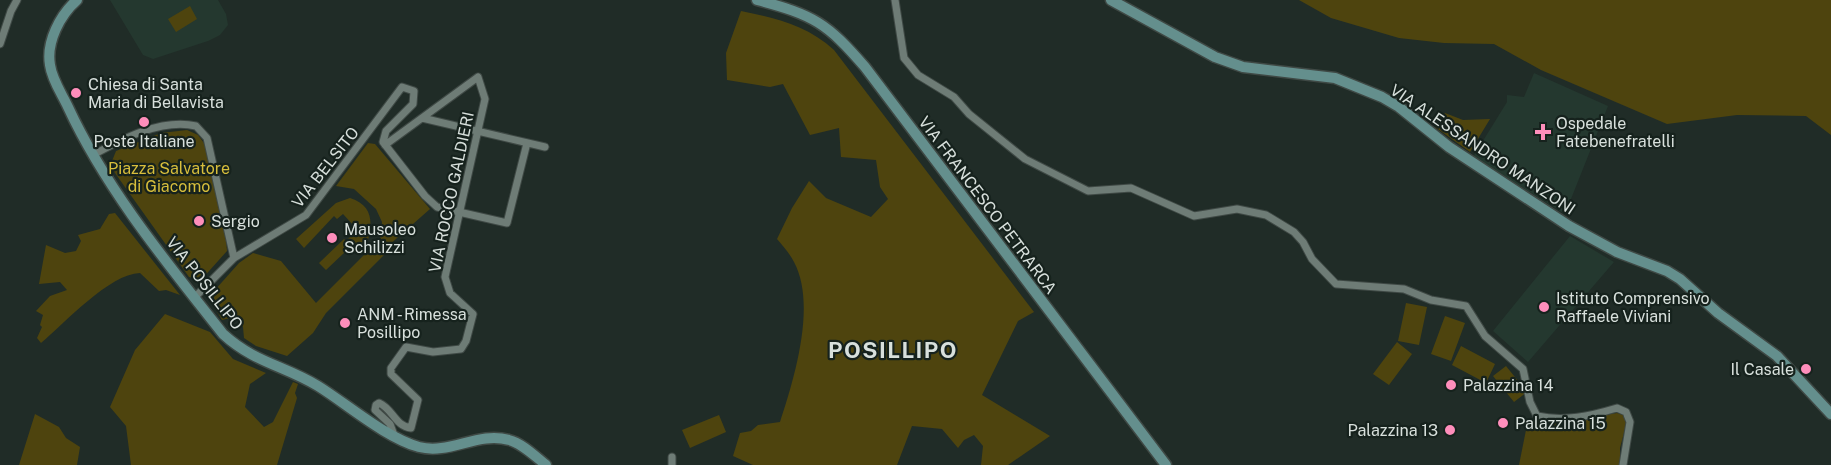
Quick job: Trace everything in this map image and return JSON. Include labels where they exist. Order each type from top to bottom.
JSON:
[{"type":"street","points":[[0,44],[11,11],[18,0]]},
{"type":"street","name":"VIA POSILLIPO","points":[[77,0],[66,12],[56,31],[50,49],[50,66],[80,136],[194,298],[223,334],[240,350],[316,385],[341,403],[416,446],[437,449],[477,439],[508,439],[546,465]]},
{"type":"street","name":"VIA FRANCESCO PETRARCA","points":[[757,0],[797,11],[837,35],[872,76],[1166,465]]},
{"type":"street","points":[[895,0],[904,57],[918,75],[954,97],[969,114],[1024,159],[1088,191],[1131,188],[1194,216],[1237,209],[1266,215],[1294,232],[1304,242],[1312,260],[1336,284],[1404,289],[1431,300],[1466,306],[1485,336],[1523,369],[1530,402],[1537,416],[1557,420],[1599,414],[1617,408],[1626,412],[1630,422],[1623,465]]},
{"type":"street","name":"VIA ALESSANDRO MANZONI","points":[[1111,0],[1215,57],[1243,67],[1335,78],[1382,97],[1399,107],[1449,147],[1569,226],[1617,252],[1673,274],[1718,313],[1777,357],[1831,414]]},
{"type":"street","name":"VIA ROCCO GALDIERI","points":[[394,435],[390,424],[375,407],[378,403],[385,405],[405,427],[411,428],[414,424],[418,399],[390,372],[404,349],[408,347],[433,352],[457,351],[466,340],[473,312],[450,293],[445,277],[486,95],[478,77],[422,118]]},
{"type":"street","name":"VIA BELSITO","points":[[194,298],[234,258],[306,215],[368,135],[399,90],[402,87],[411,88],[415,94],[413,104],[386,131],[383,138],[385,145]]},
{"type":"street","points":[[527,143],[507,223],[441,209],[432,202],[385,145],[422,118],[544,147]]},
{"type":"street","points":[[93,155],[112,144],[168,124],[196,126],[207,138],[234,258]]},
{"type":"shaded area","points":[[110,0],[218,0],[226,14],[228,25],[220,35],[208,41],[153,59],[143,55]]},
{"type":"shaded area","name":"Ospedale Fatebenefratelli","points":[[1534,73],[1608,106],[1565,214],[1473,157],[1507,102],[1507,95],[1524,97]]},
{"type":"shaded area","name":"Istituto Comprensivo Raffaele Viviani","points":[[1570,236],[1614,262],[1528,362],[1493,331]]},
{"type":"green space","points":[[1299,0],[1831,0],[1831,135],[1806,116],[1737,115],[1667,124],[1541,70],[1494,44],[1444,43],[1399,38],[1331,18]]},
{"type":"green space","points":[[190,6],[197,19],[176,32],[168,19]]},
{"type":"green space","points":[[741,11],[779,20],[802,29],[824,41],[834,50],[1034,312],[1018,321],[982,395],[1050,436],[1008,465],[981,465],[983,446],[974,435],[964,440],[958,448],[942,429],[912,426],[897,465],[753,465],[733,456],[740,433],[751,431],[758,425],[780,422],[797,364],[803,320],[801,279],[792,259],[777,239],[792,208],[809,181],[826,198],[871,217],[888,199],[880,187],[876,160],[841,157],[839,128],[810,135],[783,84],[770,87],[727,80],[726,53]]},
{"type":"green space","points":[[1445,113],[1463,120],[1490,119],[1470,152],[1435,127]]},
{"type":"green space","name":"Piazza Salvatore di Giacomo","points":[[187,130],[198,135],[206,146],[225,228],[227,251],[201,280],[189,277],[110,166],[116,151],[161,133]]},
{"type":"green space","points":[[368,143],[375,144],[430,209],[388,246],[390,249],[326,313],[313,333],[287,356],[256,346],[244,338],[243,327],[235,317],[222,320],[214,306],[214,291],[239,263],[253,253],[281,261],[316,303],[380,239],[382,222],[376,209],[354,189],[336,186]]},
{"type":"green space","points":[[350,198],[367,209],[370,220],[368,240],[349,255],[345,252],[326,270],[319,263],[344,239],[346,241],[351,236],[348,232],[354,226],[343,214],[337,219],[334,216],[304,248],[296,239],[336,203]]},
{"type":"green space","points":[[115,213],[180,295],[166,290],[159,291],[140,273],[128,275],[101,290],[41,343],[37,338],[42,327],[40,325],[43,315],[36,311],[50,296],[67,290],[60,282],[39,284],[46,245],[65,253],[76,251],[81,241],[78,235],[100,229],[109,214]]},
{"type":"green space","points":[[1406,303],[1427,307],[1419,345],[1398,341]]},
{"type":"green space","points":[[165,314],[210,332],[233,359],[266,373],[250,384],[245,407],[264,427],[273,422],[293,382],[298,384],[295,393],[297,398],[277,465],[131,465],[126,426],[110,407],[135,350]]},
{"type":"green space","points":[[1445,316],[1465,323],[1451,361],[1431,354]]},
{"type":"green space","points":[[1397,342],[1412,354],[1389,385],[1373,374]]},
{"type":"green space","points":[[1461,346],[1495,364],[1486,383],[1452,365]]},
{"type":"green space","points":[[1506,366],[1527,392],[1514,402],[1493,376]]},
{"type":"green space","points":[[1617,413],[1623,415],[1627,421],[1620,448],[1620,465],[1519,465],[1526,430],[1530,424],[1558,423]]},
{"type":"green space","points":[[35,414],[59,427],[66,438],[80,447],[77,465],[19,465]]},
{"type":"green space","points":[[719,415],[726,432],[690,448],[682,430]]},
{"type":"place","name":"Chiesa di Santa Maria di Bellavista","points":[[76,93]]},
{"type":"place","name":"Poste Italiane","points":[[144,122]]},
{"type":"place","name":"Ospedale Fatebenefratelli","points":[[1543,132]]},
{"type":"place","name":"Sergio","points":[[199,221]]},
{"type":"place","name":"Mausoleo Schilizzi","points":[[332,238]]},
{"type":"place","name":"Istituto Comprensivo Raffaele Viviani","points":[[1544,307]]},
{"type":"place","name":"ANM - Rimessa Posillipo","points":[[345,323]]},
{"type":"place","name":"Il Casale","points":[[1806,369]]},
{"type":"place","name":"Palazzina 14","points":[[1451,385]]},
{"type":"place","name":"Palazzina 15","points":[[1503,423]]},
{"type":"place","name":"Palazzina 13","points":[[1450,430]]},
{"type":"district","name":"POSILLIPO","points":[[893,350]]}]
